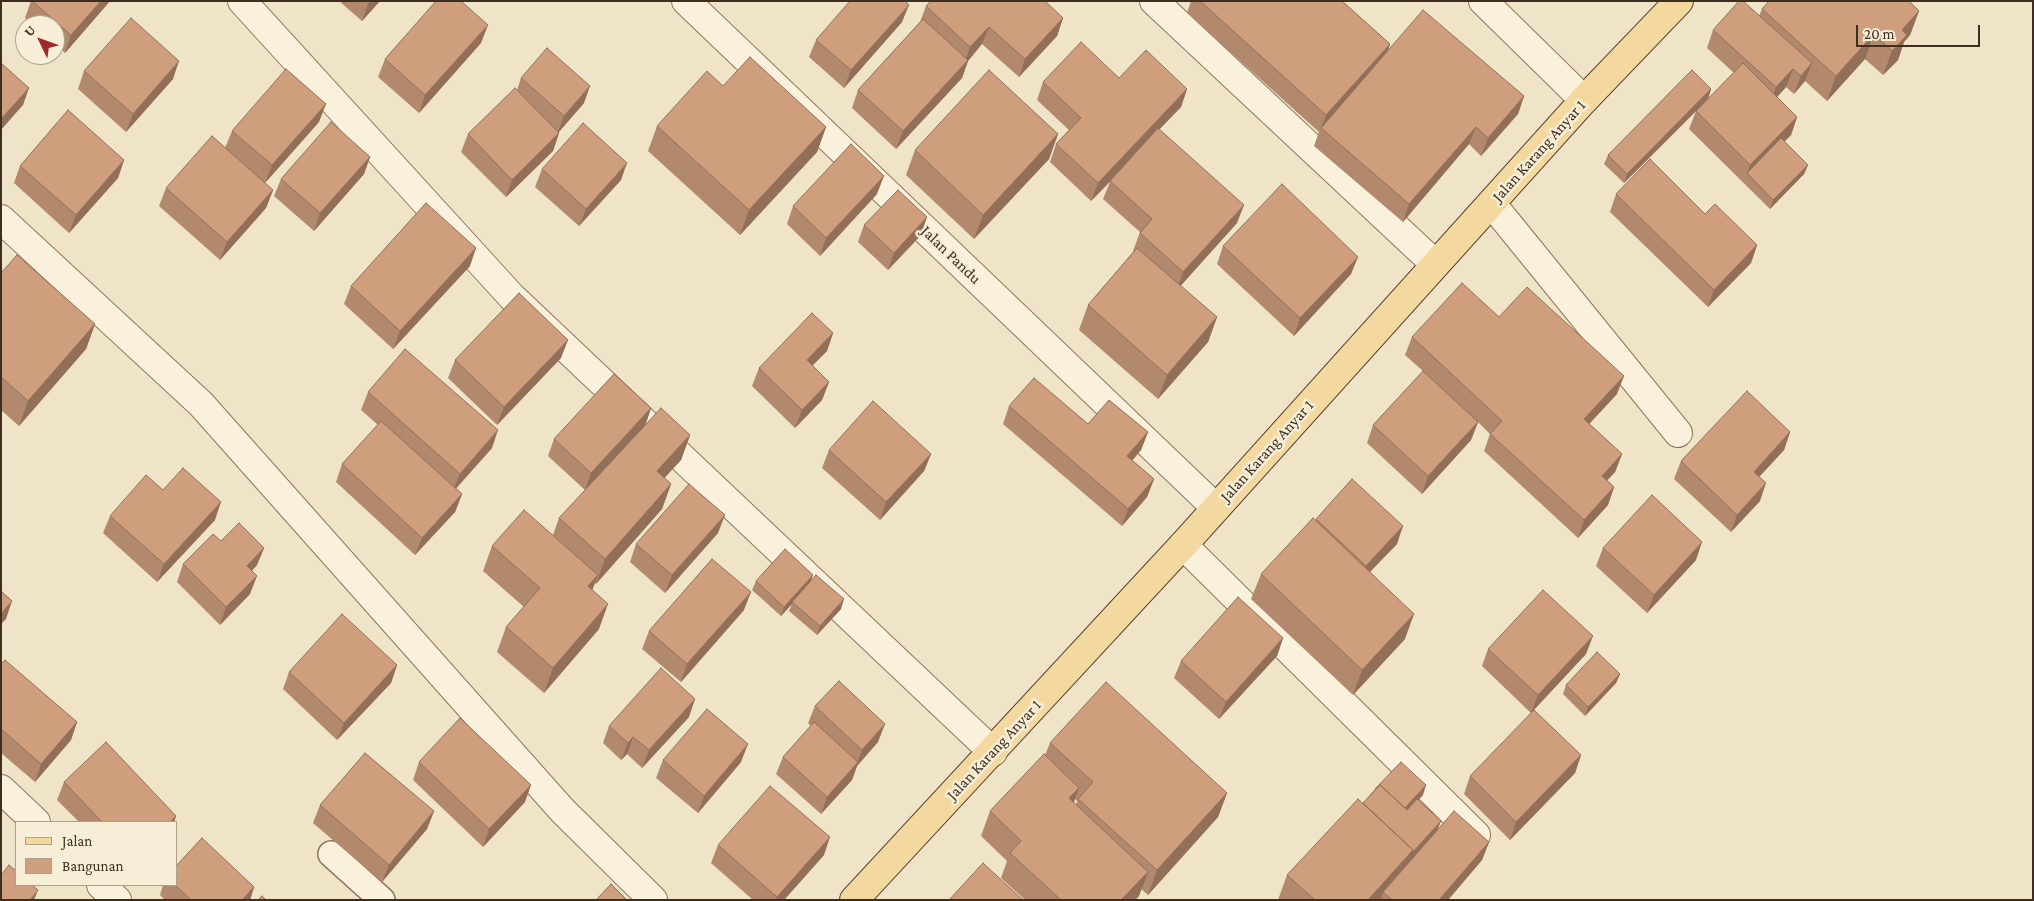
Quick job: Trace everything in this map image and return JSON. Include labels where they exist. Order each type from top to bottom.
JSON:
[{"type":"main road","name":"Jalan Karang Anyar 1","points":[[854,900],[1183,545],[1584,100],[1679,1]]},
{"type":"street","points":[[242,1],[512,297],[993,752]]},
{"type":"street","name":"Jalan Pandu","points":[[686,1],[1216,508]]},
{"type":"street","points":[[1154,1],[1435,264]]},
{"type":"street","points":[[1482,1],[1584,100]]},
{"type":"street","points":[[1492,204],[1678,433]]},
{"type":"street","points":[[1,219],[200,404],[562,810],[652,900]]},
{"type":"street","points":[[1183,545],[1476,836]]},
{"type":"street","points":[[1,789],[35,821]]},
{"type":"street","points":[[103,886],[117,900]]},
{"type":"lane","points":[[331,854],[382,900]]},
{"type":"building","points":[[32,1],[101,1],[71,35],[65,30],[65,15],[48,15]]},
{"type":"building","points":[[436,1],[461,1],[488,25],[425,95],[385,59]]},
{"type":"building","points":[[850,1],[905,1],[909,5],[851,70],[816,40]]},
{"type":"building","points":[[931,1],[1045,1],[1063,18],[1025,59],[989,27],[970,47],[926,6]]},
{"type":"building","points":[[1200,1],[1342,1],[1390,44],[1326,115]]},
{"type":"building","points":[[1739,1],[1743,1],[1812,63],[1801,76],[1793,69],[1776,87],[1713,30]]},
{"type":"building","points":[[1769,1],[1909,1],[1919,11],[1902,30],[1907,35],[1892,51],[1874,34],[1836,76],[1762,9]]},
{"type":"building","points":[[1423,10],[1524,96],[1488,138],[1476,127],[1409,204],[1321,128]]},
{"type":"building","points":[[131,18],[179,61],[133,114],[84,71]]},
{"type":"building","points":[[923,19],[968,60],[903,131],[858,90]]},
{"type":"building","points":[[1081,42],[1119,78],[1146,50],[1187,89],[1098,183],[1056,144],[1081,118],[1043,82]]},
{"type":"building","points":[[547,48],[590,86],[564,116],[521,78]]},
{"type":"building","points":[[750,57],[826,127],[749,210],[657,126],[707,71],[723,86]]},
{"type":"building","points":[[1,63],[29,88],[1,119]]},
{"type":"building","points":[[1743,63],[1797,117],[1750,165],[1696,111]]},
{"type":"building","points":[[286,69],[326,104],[272,165],[232,131]]},
{"type":"building","points":[[989,70],[1058,134],[983,215],[915,150]]},
{"type":"building","points":[[1692,70],[1711,89],[1627,174],[1608,155]]},
{"type":"building","points":[[515,88],[559,133],[512,180],[468,134]]},
{"type":"building","points":[[68,110],[124,160],[76,215],[20,166]]},
{"type":"building","points":[[331,122],[370,157],[320,213],[281,179]]},
{"type":"building","points":[[583,123],[627,163],[586,209],[542,169]]},
{"type":"building","points":[[1158,128],[1244,205],[1183,272],[1140,233],[1152,219],[1110,181]]},
{"type":"building","points":[[212,136],[273,190],[227,242],[166,188]]},
{"type":"building","points":[[1781,138],[1808,165],[1773,200],[1747,173]]},
{"type":"building","points":[[851,144],[884,176],[826,238],[793,206]]},
{"type":"building","points":[[1650,159],[1705,214],[1715,204],[1757,245],[1714,290],[1616,194]]},
{"type":"building","points":[[1282,184],[1358,257],[1300,318],[1223,246]]},
{"type":"building","points":[[898,190],[927,217],[894,253],[864,225]]},
{"type":"building","points":[[426,203],[476,248],[400,331],[351,286]]},
{"type":"building","points":[[1137,248],[1217,317],[1167,375],[1088,305]]},
{"type":"building","points":[[17,255],[95,324],[28,401],[1,377],[1,273]]},
{"type":"building","points":[[1462,283],[1499,317],[1527,287],[1624,376],[1584,419],[1622,454],[1602,476],[1614,487],[1584,520],[1490,434],[1502,421],[1412,337]]},
{"type":"building","points":[[519,293],[568,340],[504,407],[455,360]]},
{"type":"building","points":[[812,313],[833,333],[807,360],[829,382],[802,410],[759,368]]},
{"type":"building","points":[[405,349],[498,430],[460,474],[368,392]]},
{"type":"building","points":[[1423,371],[1478,422],[1428,476],[1373,425]]},
{"type":"building","points":[[614,374],[651,408],[591,473],[554,439]]},
{"type":"building","points":[[1034,378],[1088,424],[1109,400],[1148,432],[1127,456],[1154,479],[1128,509],[1009,406]]},
{"type":"building","points":[[1747,391],[1790,432],[1754,472],[1766,483],[1737,515],[1681,461]]},
{"type":"building","points":[[873,401],[931,454],[886,502],[829,450]]},
{"type":"building","points":[[661,408],[690,435],[657,471],[671,484],[605,559],[559,518]]},
{"type":"building","points":[[381,421],[462,494],[422,538],[342,464]]},
{"type":"building","points":[[183,468],[221,502],[164,564],[110,516],[146,475],[163,490]]},
{"type":"building","points":[[1352,479],[1403,526],[1366,566],[1316,519]]},
{"type":"building","points":[[689,484],[725,515],[672,575],[636,544]]},
{"type":"building","points":[[1652,495],[1702,542],[1654,595],[1603,548]]},
{"type":"building","points":[[524,510],[598,575],[588,586],[608,604],[553,668],[506,627],[540,588],[492,546]]},
{"type":"building","points":[[1313,518],[1414,614],[1362,670],[1261,574]]},
{"type":"building","points":[[239,523],[264,548],[247,566],[257,576],[226,607],[183,564],[213,534],[221,541]]},
{"type":"building","points":[[785,549],[813,575],[784,607],[756,581]]},
{"type":"building","points":[[712,559],[751,592],[687,664],[649,631]]},
{"type":"building","points":[[816,575],[844,599],[820,626],[792,602]]},
{"type":"building","points":[[1543,590],[1593,636],[1538,695],[1488,649]]},
{"type":"building","points":[[1,591],[12,601],[1,614]]},
{"type":"building","points":[[1238,597],[1283,638],[1226,702],[1181,661]]},
{"type":"building","points":[[342,614],[397,665],[344,723],[289,672]]},
{"type":"building","points":[[1597,652],[1620,674],[1588,707],[1566,685]]},
{"type":"building","points":[[5,660],[77,722],[41,764],[1,729],[1,664]]},
{"type":"building","points":[[661,668],[695,699],[649,750],[633,737],[628,743],[609,726]]},
{"type":"building","points":[[839,681],[885,724],[862,750],[815,706]]},
{"type":"building","points":[[1106,682],[1227,793],[1157,870],[1078,799],[1093,782],[1050,743]]},
{"type":"building","points":[[707,709],[748,744],[704,796],[663,760]]},
{"type":"building","points":[[1534,710],[1581,755],[1516,822],[1470,776]]},
{"type":"building","points":[[460,718],[531,785],[489,829],[419,762]]},
{"type":"building","points":[[814,722],[858,762],[827,797],[783,757]]},
{"type":"building","points":[[106,742],[176,816],[171,821],[101,821],[64,782]]},
{"type":"building","points":[[365,753],[434,811],[389,865],[320,805]]},
{"type":"building","points":[[1044,754],[1079,788],[1069,798],[1148,872],[1121,900],[1061,900],[1010,853],[1021,841],[990,811]]},
{"type":"building","points":[[1401,762],[1426,785],[1405,808],[1380,785],[1375,789]]},
{"type":"building","points":[[1380,785],[1407,810],[1417,799],[1441,821],[1413,852],[1363,803]]},
{"type":"building","points":[[770,786],[830,837],[777,897],[718,845]]},
{"type":"building","points":[[1358,799],[1413,850],[1368,900],[1315,900],[1287,875]]},
{"type":"building","points":[[1454,811],[1489,842],[1439,900],[1392,900],[1383,892]]},
{"type":"building","points":[[202,838],[254,887],[242,900],[191,900],[176,886],[178,886],[178,864]]},
{"type":"building","points":[[983,863],[1023,900],[949,900]]},
{"type":"building","points":[[9,865],[15,870],[15,886],[33,886],[38,890],[30,900],[1,900],[1,875]]},
{"type":"building","points":[[611,884],[627,900],[596,900]]},
{"type":"building","points":[[262,896],[266,900],[258,900]]}]
